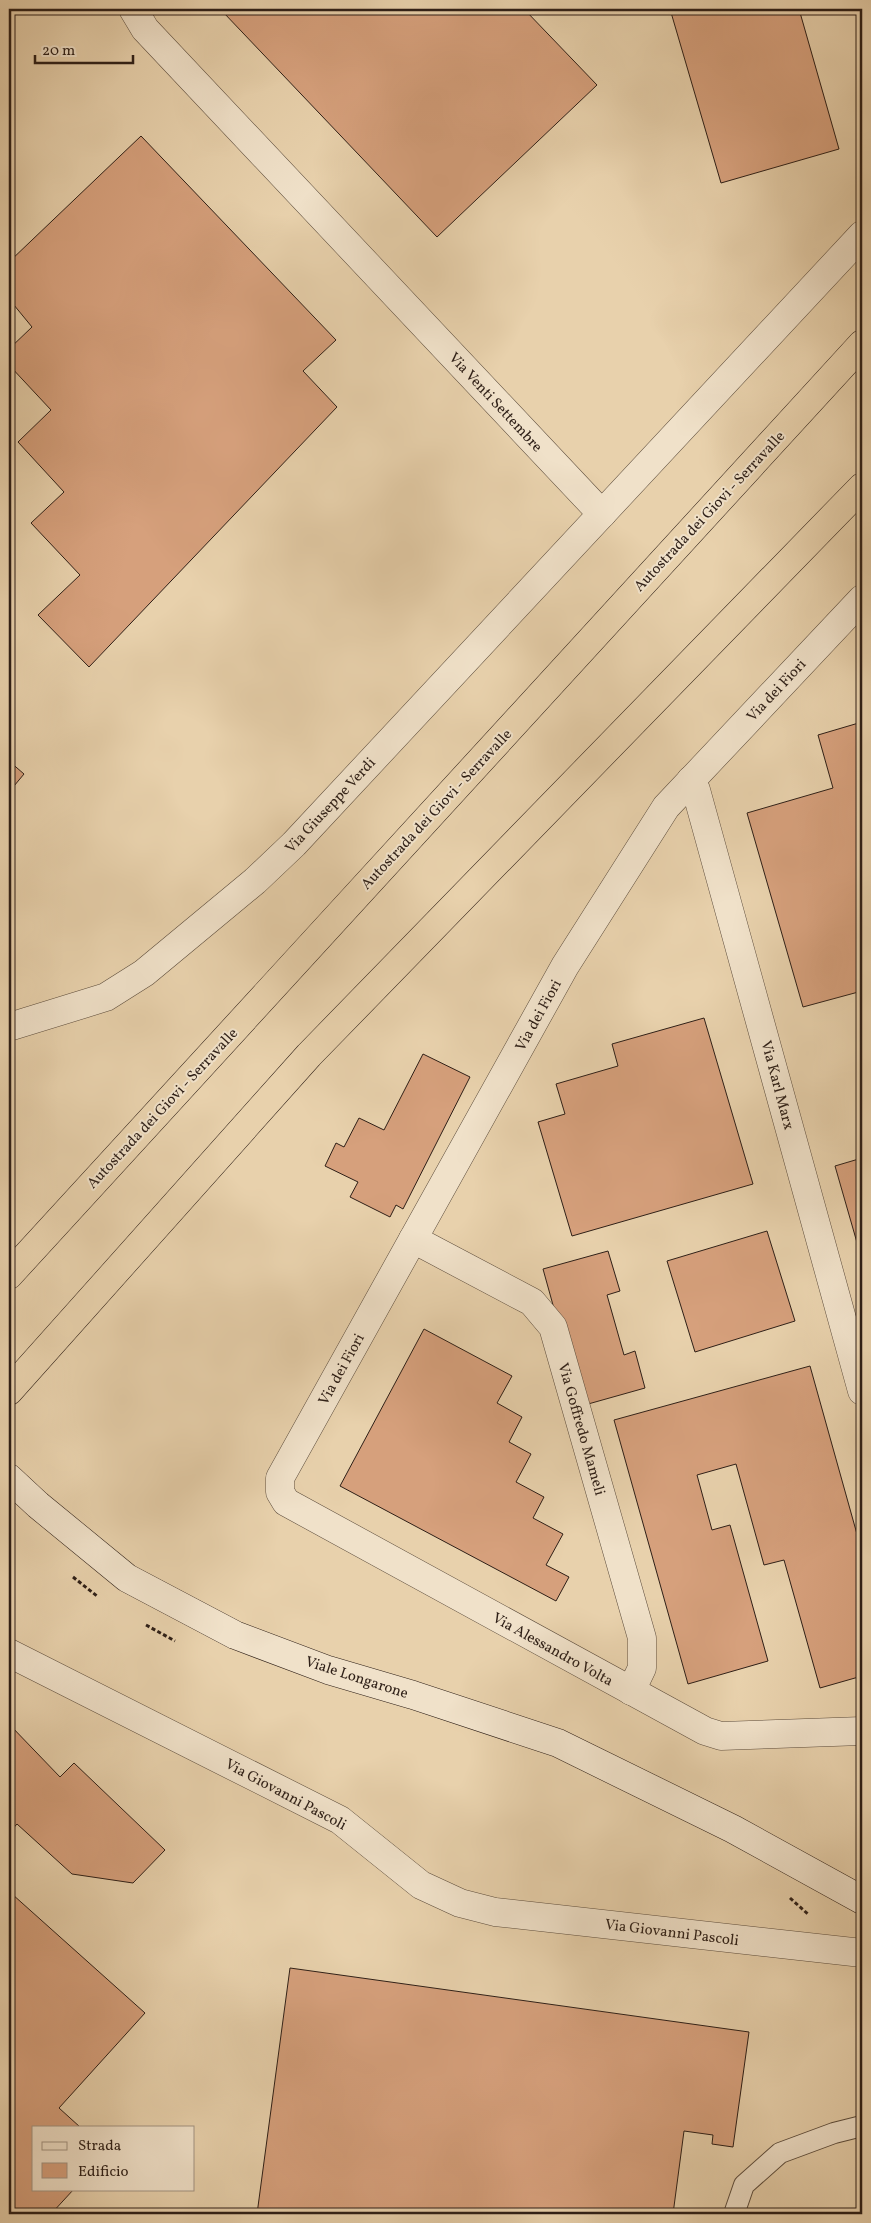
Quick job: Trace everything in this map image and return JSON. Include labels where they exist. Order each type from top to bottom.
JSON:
[{"type":"highway","name":"Autostrada dei Giovi - Serravalle","points":[[9,1275],[862,344]]},
{"type":"highway","points":[[9,1391],[309,1055],[862,487]]},
{"type":"street","name":"Via Venti Settembre","points":[[133,9],[145,29],[602,514]]},
{"type":"street","points":[[602,514],[862,235]]},
{"type":"street","name":"Via Giuseppe Verdi","points":[[9,1027],[106,997],[144,973],[256,881],[294,844],[602,514]]},
{"type":"street","name":"Via dei Fiori","points":[[280,1478],[565,966],[666,807],[862,599]]},
{"type":"street","name":"Via Karl Marx","points":[[692,780],[862,1391]]},
{"type":"street","name":"Via Goffredo Mameli","points":[[413,1239],[532,1302],[554,1327],[642,1638],[642,1668],[631,1691]]},
{"type":"street","name":"Viale Longarone","points":[[9,1478],[38,1505],[127,1578],[235,1635],[328,1670],[413,1695],[558,1743],[733,1828],[862,1883]]},
{"type":"street","name":"Via Alessandro Volta","points":[[280,1478],[280,1492],[286,1502],[705,1731],[721,1736],[862,1731]]},
{"type":"street","name":"Via Giovanni Pascoli","points":[[9,1653],[340,1820],[421,1885],[460,1903],[495,1912],[862,1953]]},
{"type":"street","name":"Viale Longarone","points":[[733,1828],[862,1900]]},
{"type":"lane","points":[[734,2214],[744,2184],[780,2153],[834,2133],[862,2126]]},
{"type":"path","points":[[71,1575],[100,1598]]},
{"type":"path","points":[[139,1621],[180,1643]]},
{"type":"path","points":[[783,1892],[827,1931],[826,1950]]},
{"type":"building","points":[[226,9],[524,9],[597,85],[437,237],[223,12]]},
{"type":"building","points":[[670,9],[799,9],[839,149],[721,183]]},
{"type":"building","points":[[141,136],[336,340],[303,371],[337,407],[89,667],[38,615],[80,575],[31,523],[64,492],[18,442],[51,410],[9,365],[9,349],[32,327],[9,299],[9,262]]},
{"type":"building","points":[[862,722],[862,991],[803,1007],[747,813],[833,788],[818,735]]},
{"type":"building","points":[[9,761],[24,774],[9,792]]},
{"type":"building","points":[[704,1018],[753,1184],[572,1236],[538,1122],[565,1114],[556,1084],[618,1066],[612,1044]]},
{"type":"building","points":[[423,1054],[470,1077],[403,1209],[396,1205],[390,1217],[350,1197],[358,1182],[325,1166],[336,1143],[344,1147],[359,1118],[384,1130]]},
{"type":"building","points":[[862,1158],[862,1260],[835,1166]]},
{"type":"building","points":[[767,1231],[795,1321],[695,1352],[667,1261]]},
{"type":"building","points":[[608,1251],[620,1291],[607,1295],[624,1355],[635,1351],[645,1388],[581,1406],[543,1269]]},
{"type":"building","points":[[424,1329],[512,1376],[497,1403],[522,1417],[509,1442],[531,1454],[516,1482],[544,1497],[533,1518],[563,1534],[546,1565],[569,1577],[556,1601],[340,1486]]},
{"type":"building","points":[[810,1366],[862,1552],[862,1676],[820,1688],[784,1560],[764,1565],[736,1464],[697,1475],[712,1530],[730,1525],[768,1661],[688,1684],[614,1420]]},
{"type":"building","points":[[9,1724],[60,1777],[74,1763],[165,1850],[133,1883],[72,1874],[17,1824],[9,1833]]},
{"type":"building","points":[[12,1894],[145,2013],[59,2108],[79,2126],[32,2126],[32,2190],[73,2190],[51,2214],[9,2214],[9,1897]]},
{"type":"building","points":[[290,1968],[749,2032],[733,2147],[712,2144],[713,2135],[684,2131],[673,2214],[257,2214]]}]
